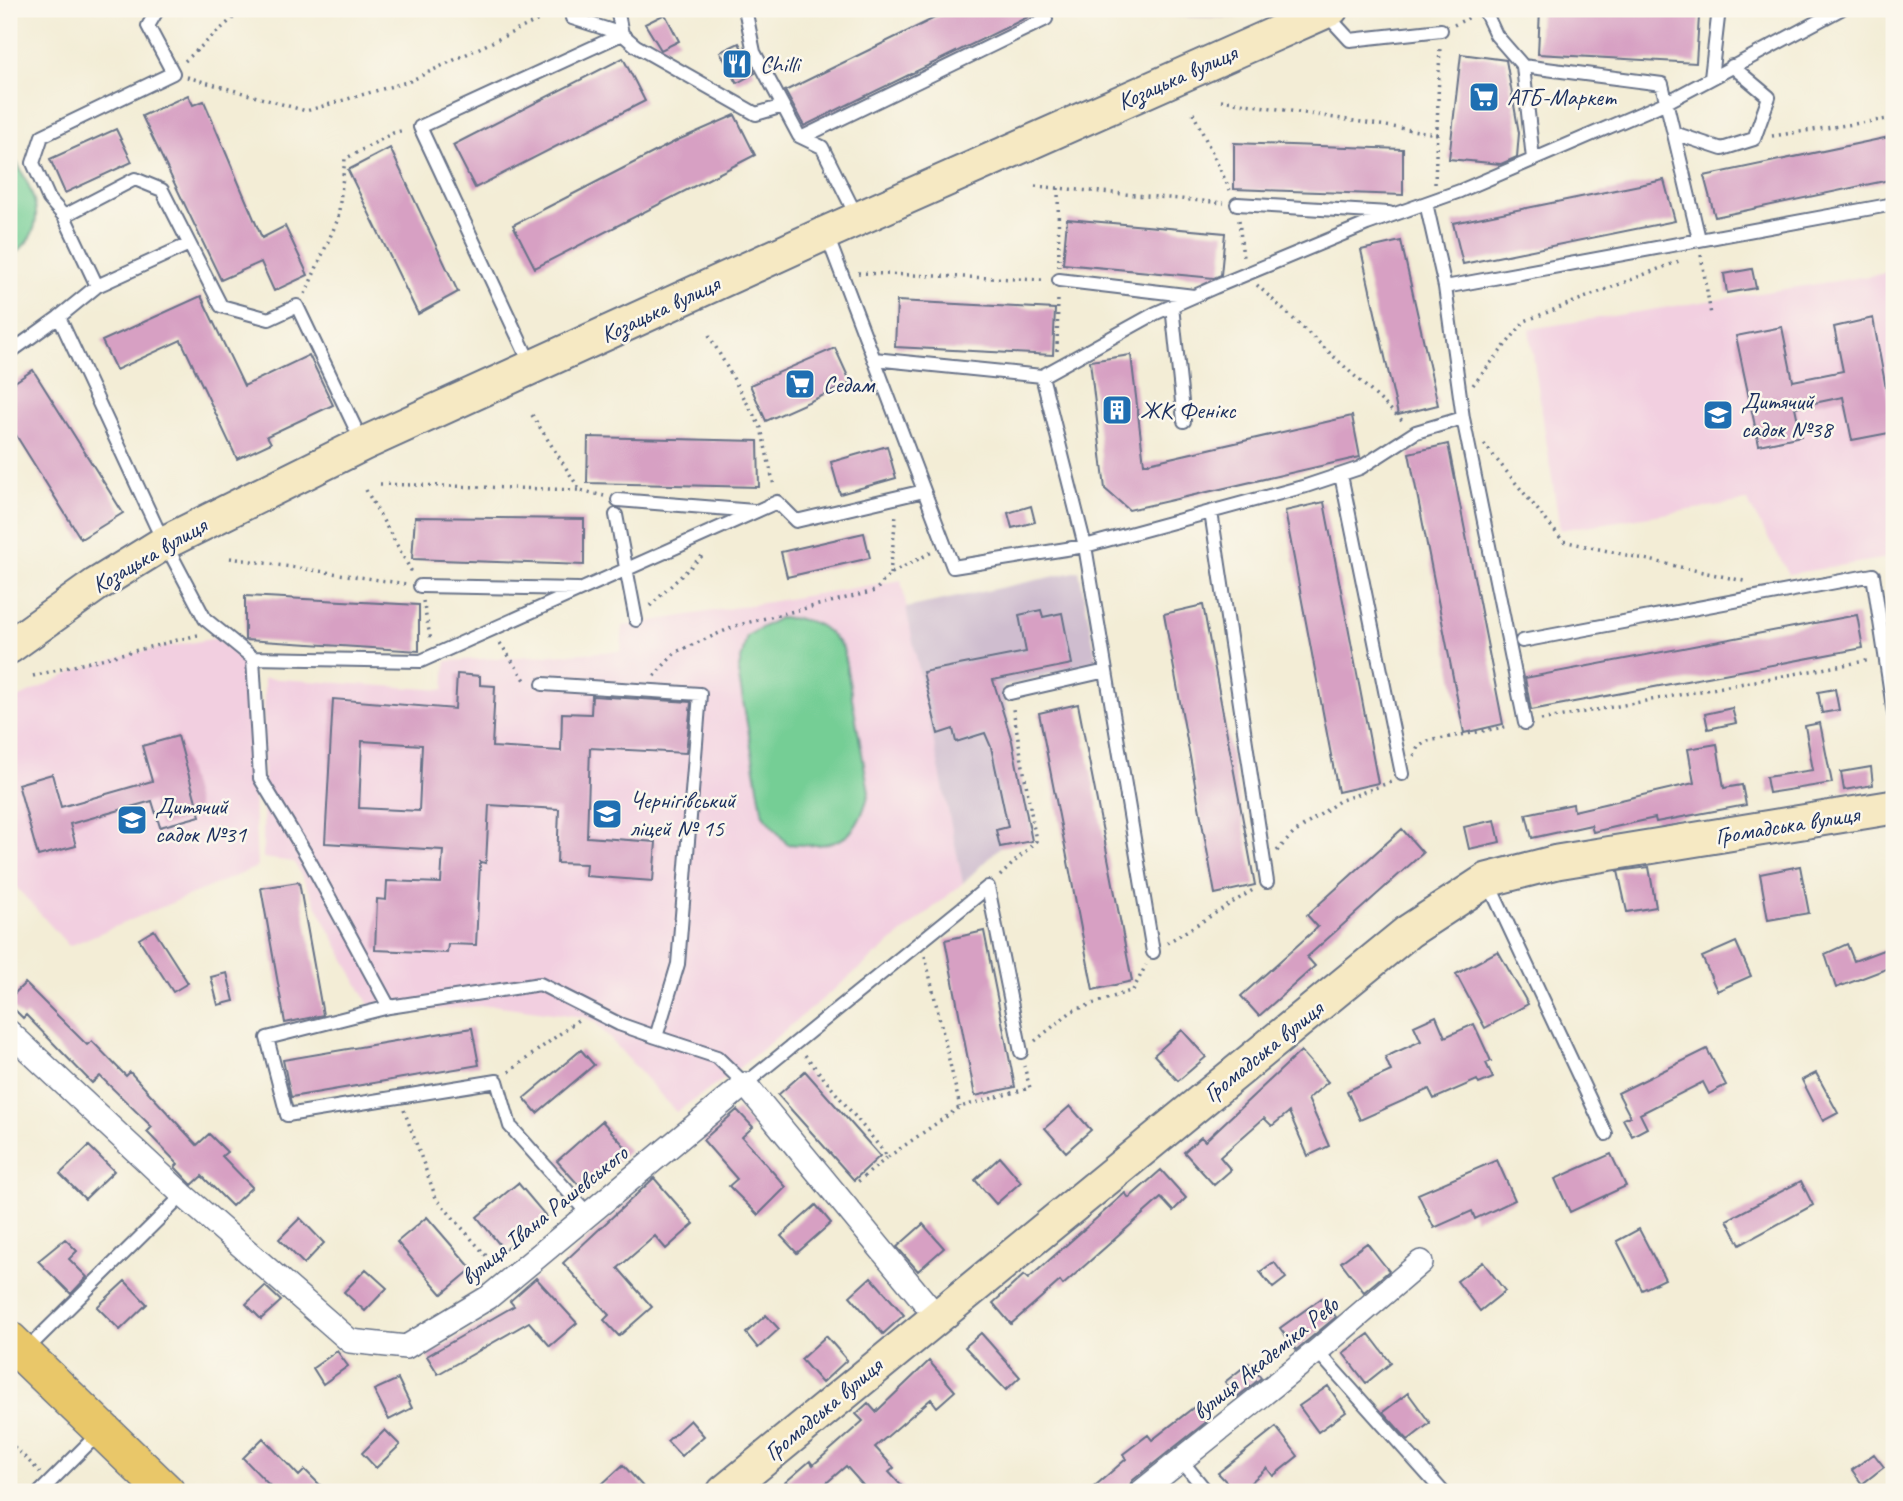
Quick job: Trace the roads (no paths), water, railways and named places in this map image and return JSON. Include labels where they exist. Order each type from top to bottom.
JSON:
[{"type":"main road","name":"Козацька вулиця","points":[[9,647],[96,585],[164,543],[363,444],[826,233],[1328,10]]},
{"type":"main road","name":"Громадська вулиця","points":[[724,1492],[1409,931],[1487,880],[1557,862],[1894,807]]},
{"type":"main road","points":[[16,1346],[166,1492]]},
{"type":"street","name":"вулиця Івана Рашевського","points":[[9,1032],[183,1195],[350,1341],[406,1347],[489,1297],[745,1084]]},
{"type":"street","points":[[745,1084],[936,1316]]},
{"type":"street","name":"вулиця Академіка Рево","points":[[1141,1492],[1317,1351],[1422,1262]]},
{"type":"lane","points":[[97,286],[64,216],[49,199],[33,163],[42,136],[173,73],[148,26],[159,9]]},
{"type":"lane","points":[[617,9],[622,34]]},
{"type":"lane","points":[[745,9],[754,52],[783,106],[803,138],[822,147],[858,219]]},
{"type":"lane","points":[[1711,78],[1719,9]]},
{"type":"lane","points":[[874,359],[1042,376],[1172,306],[1396,213],[1430,202],[1667,102],[1841,9]]},
{"type":"lane","points":[[1328,10],[1350,40],[1441,30]]},
{"type":"lane","points":[[1485,10],[1496,35],[1523,66],[1533,159]]},
{"type":"lane","points":[[572,18],[622,34],[636,46],[756,114],[783,106]]},
{"type":"lane","points":[[803,138],[1046,19]]},
{"type":"lane","points":[[533,367],[420,127],[622,34]]},
{"type":"lane","points":[[1523,66],[1662,84],[1699,239]]},
{"type":"lane","points":[[1674,133],[1721,149],[1754,139],[1769,97],[1732,66]]},
{"type":"lane","points":[[64,216],[135,179],[162,190],[187,245],[221,306],[269,319],[297,306],[363,444]]},
{"type":"lane","points":[[1430,202],[1463,418],[1525,723]]},
{"type":"lane","points":[[1237,204],[1396,213]]},
{"type":"lane","points":[[1445,287],[1894,204]]},
{"type":"lane","points":[[826,233],[953,566],[1085,546],[1341,475],[1360,468],[1416,432],[1463,418]]},
{"type":"lane","points":[[9,353],[97,286],[187,245]]},
{"type":"lane","points":[[1059,281],[1195,296]]},
{"type":"lane","points":[[1172,306],[1184,421]]},
{"type":"lane","points":[[59,317],[164,543],[205,619],[253,658],[421,661],[778,502],[796,521],[924,491]]},
{"type":"lane","points":[[1042,376],[1085,546],[1153,951]]},
{"type":"lane","points":[[1341,475],[1402,774]]},
{"type":"lane","points":[[618,500],[758,511]]},
{"type":"lane","points":[[1212,512],[1267,882]]},
{"type":"lane","points":[[616,515],[636,620]]},
{"type":"lane","points":[[1522,640],[1873,575],[1894,714]]},
{"type":"lane","points":[[420,586],[582,589]]},
{"type":"lane","points":[[253,658],[260,778],[307,856],[388,1007]]},
{"type":"lane","points":[[1010,693],[1106,671]]},
{"type":"lane","points":[[543,684],[700,694],[678,964],[656,1037]]},
{"type":"lane","points":[[1487,880],[1606,1135]]},
{"type":"lane","points":[[588,1214],[510,1126],[497,1081],[286,1115],[267,1038],[388,1007],[540,984],[619,1024],[717,1057],[745,1084],[988,887],[1021,1052]]},
{"type":"lane","points":[[16,1346],[183,1195]]},
{"type":"lane","points":[[1317,1351],[1443,1492]]},
{"type":"lane","points":[[40,1492],[101,1431]]},
{"type":"lane","points":[[1181,1460],[1207,1492]]},
{"type":"place","name":"Chilli","points":[[737,64]]},
{"type":"place","name":"АТБ-Маркет","points":[[1484,97]]},
{"type":"place","name":"Седам","points":[[800,384]]},
{"type":"place","name":"ЖК Фенікс","points":[[1117,410]]},
{"type":"place","name":"Дитячий садок №38","points":[[1718,415]]},
{"type":"place","name":"Чернігівський ліцей № 15","points":[[607,814]]},
{"type":"place","name":"Дитячий садок №31","points":[[132,820]]}]
